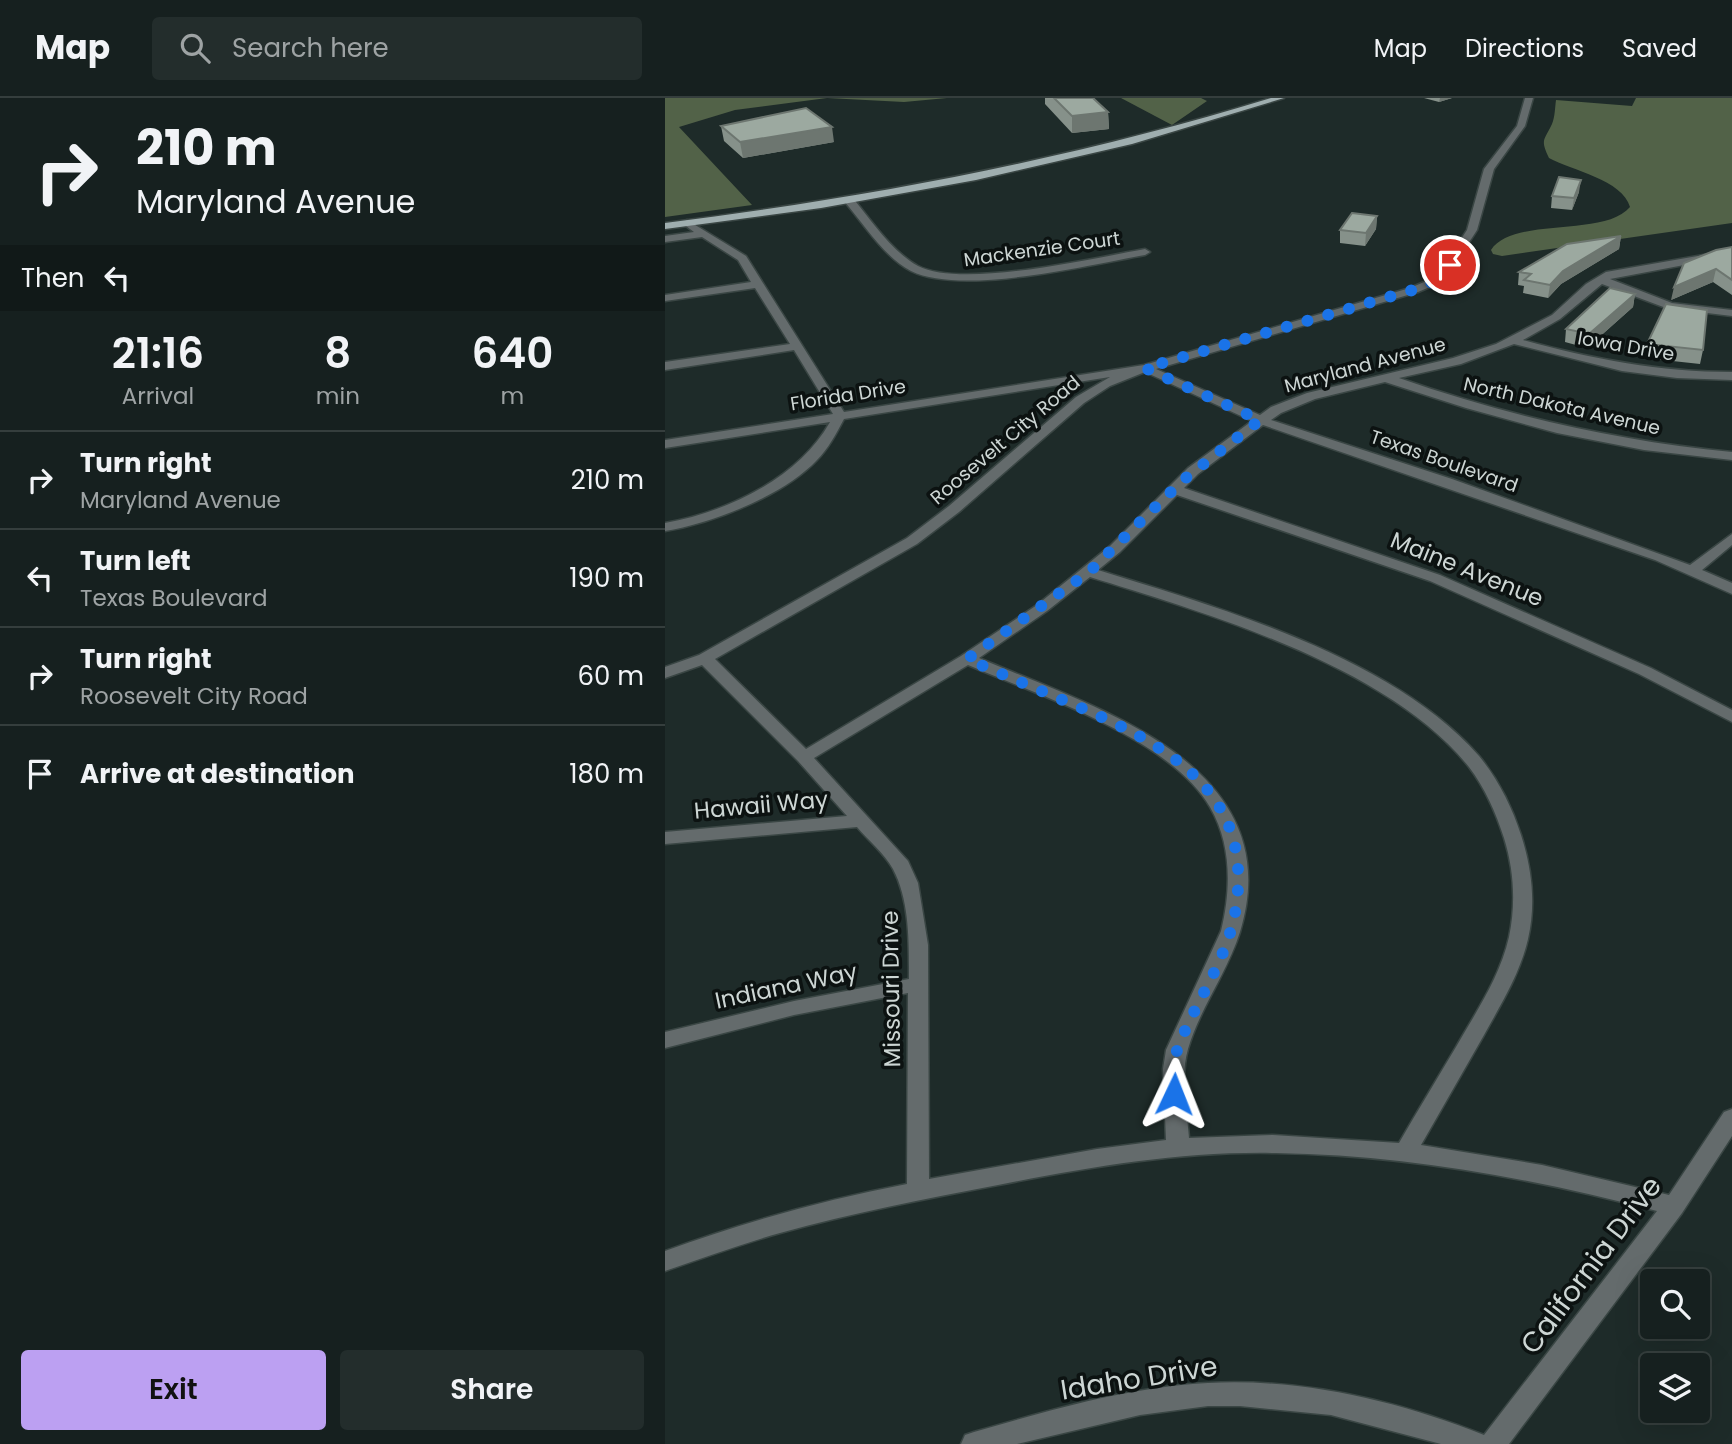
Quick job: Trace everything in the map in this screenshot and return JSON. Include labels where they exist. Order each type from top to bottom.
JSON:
[{"type":"main road","points":[[665,226],[953,182],[1088,154],[1280,98]]},
{"type":"street","name":"Roosevelt City Road","points":[[665,673],[705,657],[810,601],[912,541],[954,509],[1091,392],[1145,368],[1403,293],[1440,279],[1472,230],[1491,165],[1521,126],[1529,98]]},
{"type":"street","name":"Mackenzie Court","points":[[848,199],[909,265],[934,275],[973,277],[1145,252]]},
{"type":"street","points":[[665,527],[689,523],[730,506],[794,473],[821,448],[840,415],[742,258],[687,223]]},
{"type":"street","points":[[665,239],[703,234]]},
{"type":"street","name":"Maryland Avenue","points":[[804,757],[967,659],[1089,572],[1193,471],[1260,420],[1295,401],[1457,361],[1515,341],[1567,309],[1600,279],[1630,269],[1732,253]]},
{"type":"street","points":[[1600,279],[1670,306],[1732,313]]},
{"type":"street","points":[[665,298],[760,284]]},
{"type":"street","name":"Iowa Drive","points":[[1515,341],[1580,359],[1641,371],[1732,376]]},
{"type":"street","points":[[665,366],[799,346]]},
{"type":"street","name":"Florida Drive","points":[[665,444],[1145,368]]},
{"type":"street","name":"Texas Boulevard","points":[[1145,368],[1260,420],[1447,482],[1692,571],[1732,589]]},
{"type":"street","name":"North Dakota Avenue","points":[[1386,378],[1479,408],[1574,433],[1627,444],[1732,456]]},
{"type":"street","name":"Florida Drive","points":[[1037,385],[1067,385],[1091,392]]},
{"type":"street","name":"Maine Avenue","points":[[1173,489],[1435,578],[1645,671],[1732,718]]},
{"type":"street","points":[[1692,571],[1732,538]]},
{"type":"street","points":[[1089,572],[1199,607],[1361,677],[1396,696],[1446,733],[1467,753],[1491,787],[1508,822],[1523,874],[1517,940],[1495,996],[1406,1151]]},
{"type":"street","name":"Missouri Drive","points":[[705,657],[804,757],[862,821],[901,865],[910,885],[913,896],[918,984],[918,1190]]},
{"type":"street","points":[[967,659],[1122,726],[1161,748],[1188,769],[1225,818],[1238,860],[1235,912],[1230,936],[1177,1050],[1174,1069],[1178,1148]]},
{"type":"street","name":"Hawaii Way","points":[[665,838],[862,821]]},
{"type":"street","name":"Indiana Way","points":[[665,1040],[794,1008],[918,984]]},
{"type":"street","name":"California Drive","points":[[1493,1444],[1674,1206],[1732,1118]]},
{"type":"street","points":[[665,1261],[742,1233],[836,1208],[918,1190],[1137,1152],[1178,1148],[1301,1145],[1406,1151],[1467,1159],[1574,1180],[1674,1206]]},
{"type":"street","name":"Idaho Drive","points":[[974,1444],[1125,1407],[1192,1396],[1238,1393],[1286,1396],[1347,1405],[1401,1418],[1477,1444]]},
{"type":"green space","points":[[665,98],[827,98],[735,110],[679,127],[752,205],[665,217]]},
{"type":"green space","points":[[827,98],[947,98],[904,102]]},
{"type":"green space","points":[[1121,98],[1201,98],[1207,101],[1172,125]]},
{"type":"green space","points":[[1636,98],[1732,98],[1732,223],[1502,256],[1493,254],[1491,250],[1502,240],[1518,233],[1600,222],[1617,216],[1630,207],[1625,198],[1607,183],[1549,158],[1544,143],[1553,121],[1556,100],[1632,106]]},
{"type":"building","points":[[1054,98],[1093,98],[1108,112],[1072,116]]},
{"type":"building","points":[[806,108],[832,127],[740,142],[721,126]]},
{"type":"building","points":[[1559,177],[1581,180],[1574,198],[1552,196]]},
{"type":"building","points":[[1352,213],[1377,216],[1366,233],[1340,230]]},
{"type":"building","points":[[1621,236],[1563,271],[1550,285],[1524,280],[1531,274],[1519,272],[1567,244]]},
{"type":"building","points":[[1732,247],[1732,280],[1716,269],[1674,287],[1684,263],[1716,250]]},
{"type":"building","points":[[1610,288],[1635,294],[1589,334],[1566,329]]},
{"type":"building","points":[[1666,304],[1707,310],[1703,350],[1647,344]]},
{"type":"route","points":[[1174,1094],[1177,1050],[1230,936],[1235,912],[1238,860],[1225,818],[1210,795],[1171,754],[1122,726],[967,659],[1089,572],[1183,480],[1260,420],[1145,368],[1426,286],[1440,279],[1450,265]]}]
